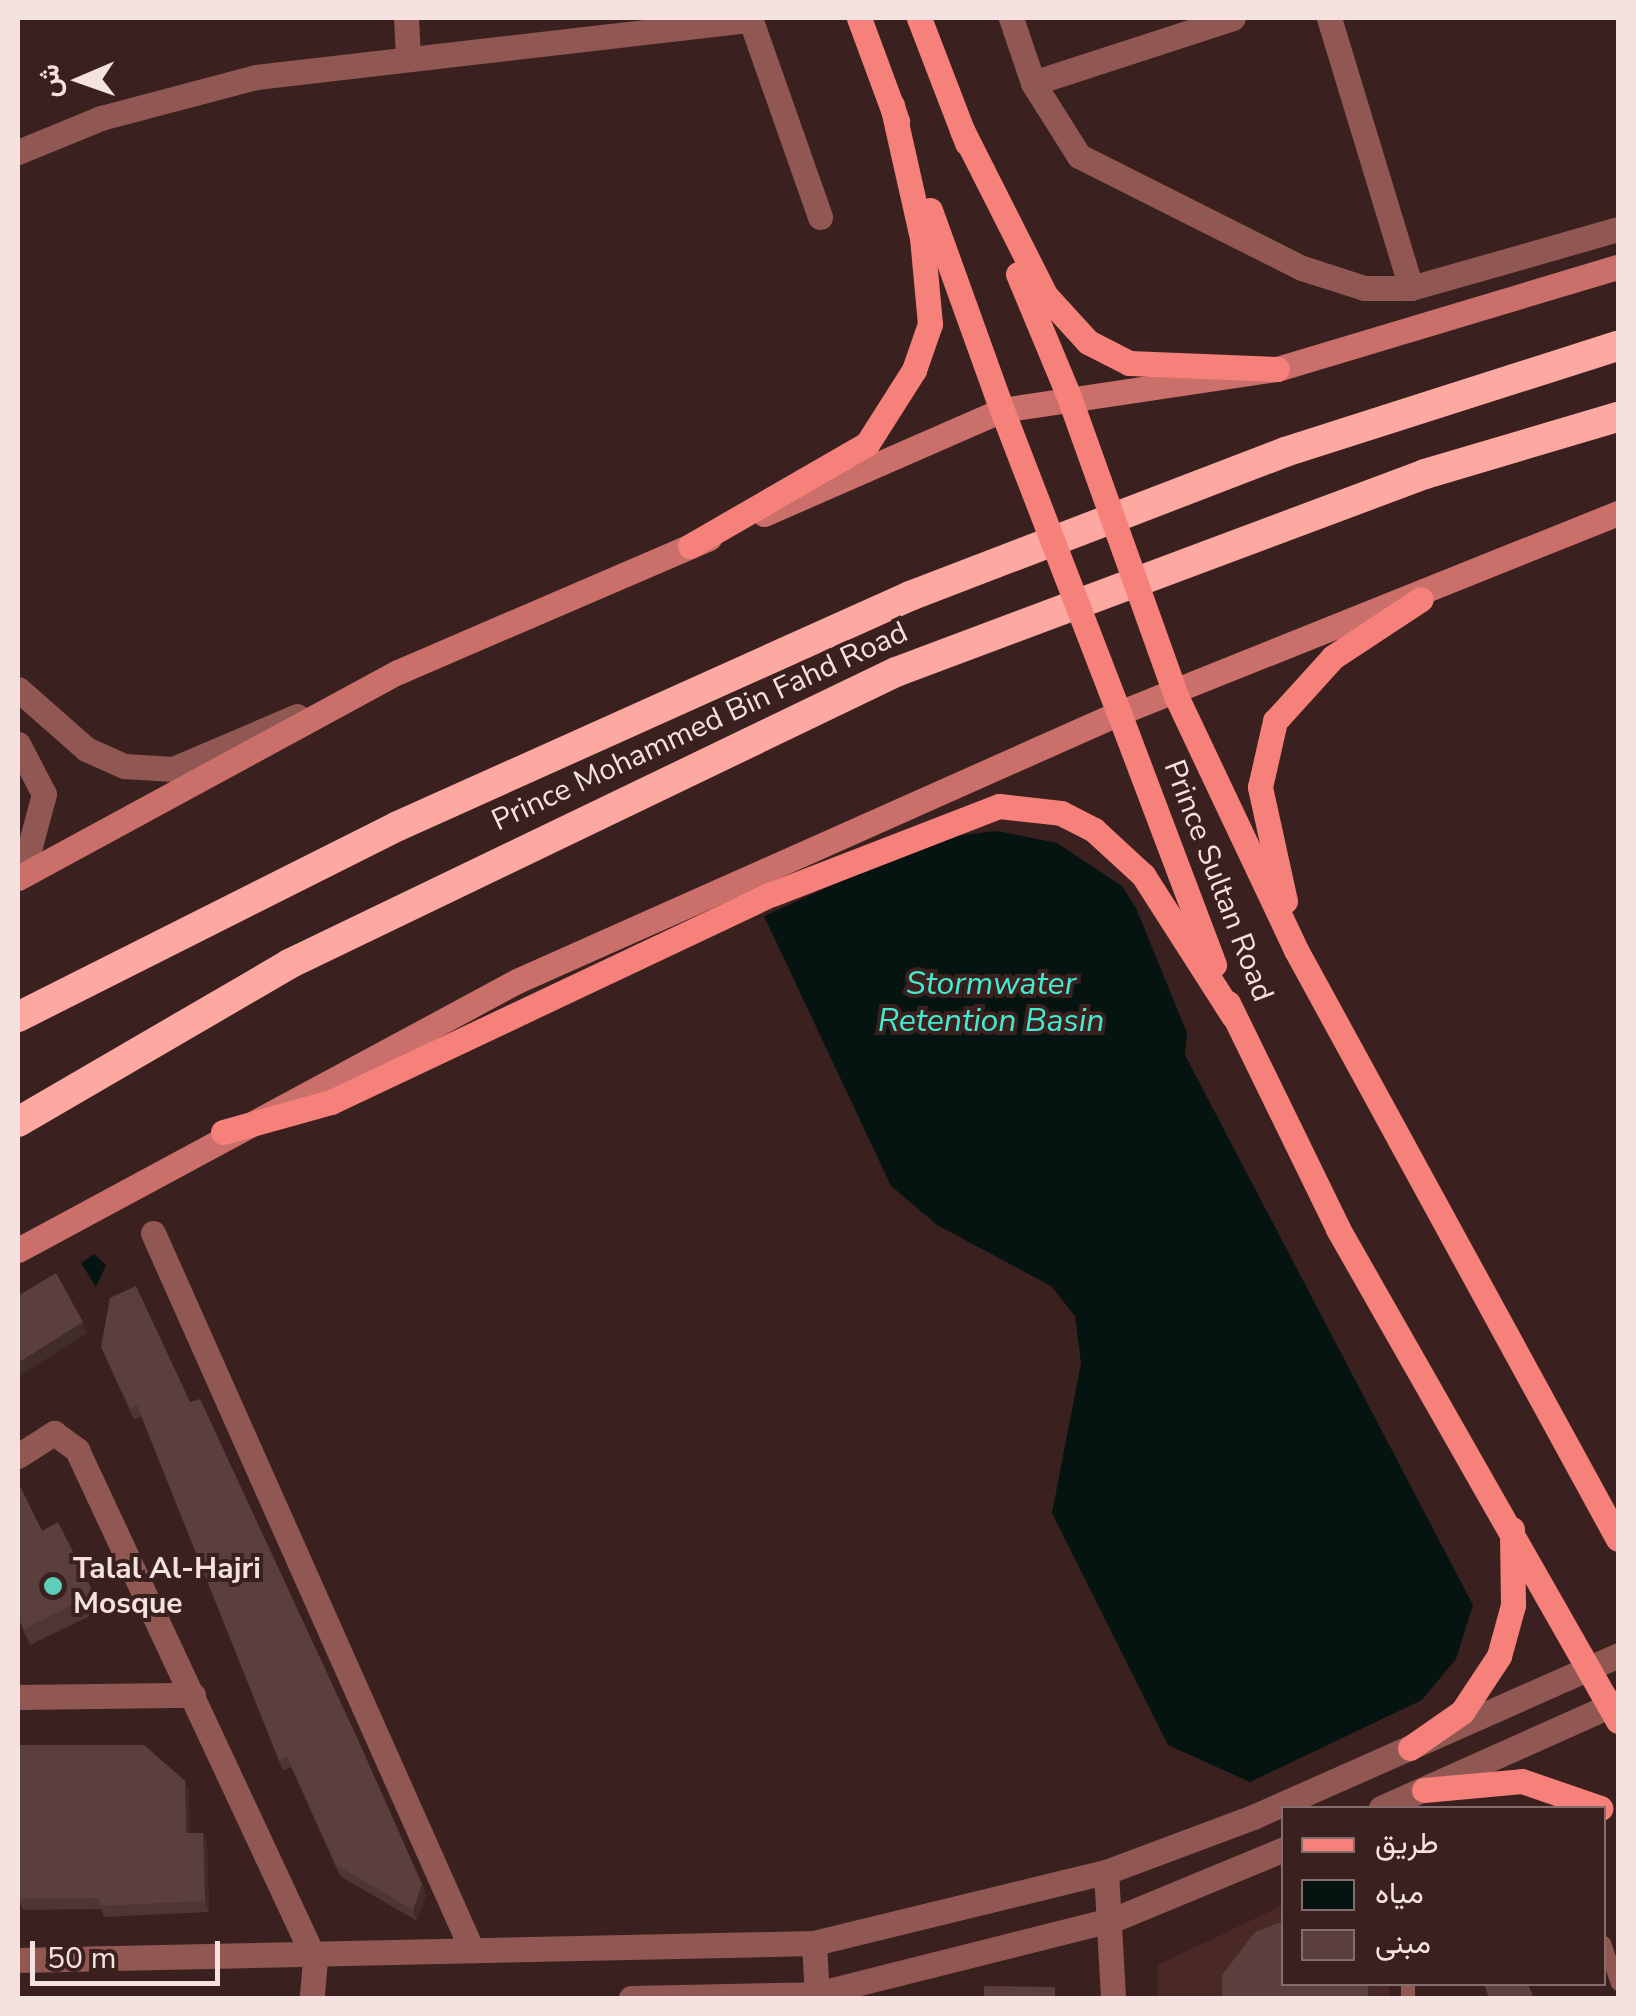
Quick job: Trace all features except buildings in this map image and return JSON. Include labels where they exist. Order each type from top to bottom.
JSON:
[{"type":"highway","name":"Prince Mohammed Bin Fahd Road","points":[[18,1017],[398,826],[910,596],[1285,452],[1618,346]]},
{"type":"highway","name":"Prince Mohammed Bin Fahd Road","points":[[18,1122],[289,964],[843,695],[1425,474],[1618,417]]},
{"type":"main road","name":"Prince Sultan Road","points":[[859,18],[1002,410],[1234,1016],[1420,1378],[1512,1524],[1616,1709]]},
{"type":"main road","name":"Prince Sultan Road","points":[[919,18],[1068,394],[1176,696],[1296,950],[1618,1539]]},
{"type":"main road","points":[[690,546],[867,444],[914,370],[930,324],[922,238],[892,105]]},
{"type":"main road","points":[[962,130],[1046,296],[1088,342],[1129,363],[1277,369]]},
{"type":"main road","points":[[18,878],[398,672],[1002,410],[1068,394],[1277,369],[1618,267]]},
{"type":"main road","points":[[18,1250],[223,1132],[518,980],[1118,712],[1176,696],[1421,598],[1618,513]]},
{"type":"main road","points":[[1296,950],[1260,787],[1264,746],[1301,685],[1421,598]]},
{"type":"main road","points":[[223,1132],[331,1102],[772,894],[999,806],[1028,805],[1094,830],[1143,876],[1234,1016]]},
{"type":"main road","points":[[1582,1475],[1618,1513]]},
{"type":"main road","points":[[1410,1748],[1462,1712],[1499,1656],[1512,1605],[1512,1524]]},
{"type":"main road","points":[[1415,1798],[1522,1780],[1591,1806]]},
{"type":"street","points":[[406,18],[408,57]]},
{"type":"street","points":[[1011,18],[1033,83],[1060,137],[1098,170],[1302,268],[1364,288],[1411,288],[1618,228]]},
{"type":"street","points":[[1033,83],[1232,18]]},
{"type":"street","points":[[1329,18],[1411,288]]},
{"type":"street","points":[[18,152],[101,118],[256,77],[750,19],[820,217]]},
{"type":"street","points":[[18,689],[86,750],[124,766],[174,769],[398,672]]},
{"type":"street","points":[[18,744],[44,794],[30,846],[18,856]]},
{"type":"street","points":[[153,1233],[472,1950]]},
{"type":"street","points":[[18,1456],[54,1432],[77,1450],[315,1960],[312,1998]]},
{"type":"street","points":[[18,1960],[315,1960],[472,1950],[814,1944],[1106,1872],[1410,1748],[1618,1654]]},
{"type":"street","points":[[18,1697],[193,1694]]},
{"type":"street","points":[[1387,1806],[1415,1798],[1616,1709]]},
{"type":"street","points":[[631,1998],[816,1996],[1114,1919],[1281,1850]]},
{"type":"street","points":[[1106,1872],[1114,1919],[1114,1998]]},
{"type":"street","points":[[814,1944],[816,1996]]},
{"type":"lane","points":[[1606,1948],[1618,1984]]},
{"type":"shaded area","points":[[1281,1906],[1281,1986],[1389,1986],[1389,1998],[1157,1998],[1158,1965]]},
{"type":"water","name":"Stormwater Retention Basin","points":[[997,831],[1057,843],[1122,886],[1136,908],[1187,1033],[1185,1055],[1473,1605],[1456,1659],[1422,1700],[1250,1782],[1168,1745],[1052,1513],[1081,1363],[1075,1316],[1051,1286],[937,1225],[891,1186],[764,916],[937,838]]},
{"type":"water","points":[[94,1254],[106,1265],[96,1287],[81,1263]]},
{"type":"place","name":"Talal Al-Hajri Mosque","points":[[53,1586]]}]
